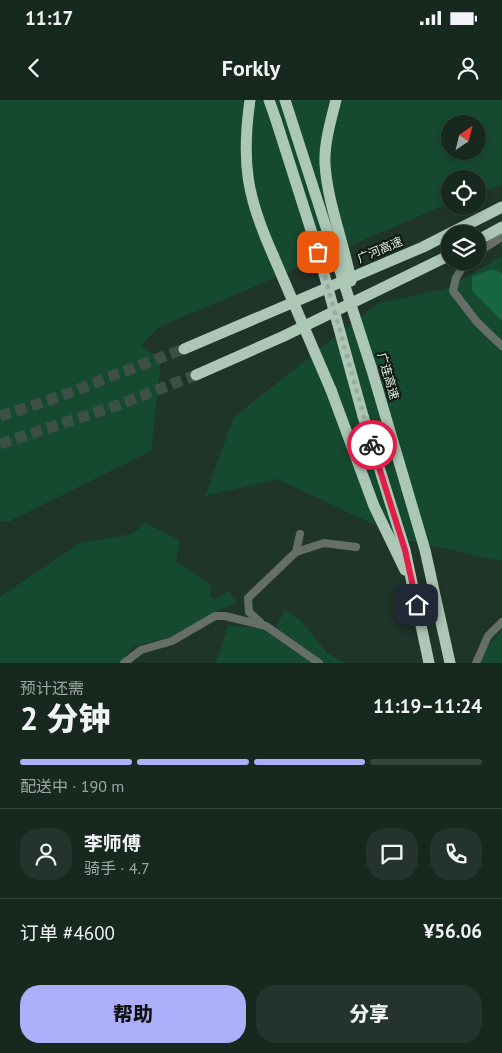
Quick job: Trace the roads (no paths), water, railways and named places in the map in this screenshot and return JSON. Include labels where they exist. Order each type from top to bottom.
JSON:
[{"type":"highway","points":[[250,100],[246,125],[246,176],[251,200],[331,390],[374,506],[413,587]]},
{"type":"highway","points":[[268,100],[318,252],[363,416],[405,550],[430,663]]},
{"type":"highway","name":"广连高速","points":[[285,100],[356,317],[425,550],[450,663]]},
{"type":"highway","points":[[336,100],[325,163],[327,183],[346,253],[356,317]]},
{"type":"highway","name":"广河高速","points":[[184,349],[423,247],[502,208]]},
{"type":"highway","points":[[486,236],[502,227]]},
{"type":"highway","points":[[196,375],[270,342],[441,259]]},
{"type":"street","points":[[486,247],[502,237]]},
{"type":"street","points":[[461,270],[456,278],[453,291],[477,322],[502,346]]},
{"type":"street","points":[[296,552],[300,534]]},
{"type":"street","points":[[319,663],[249,612],[248,598],[296,552],[324,542],[356,547]]},
{"type":"street","points":[[124,663],[141,650],[172,641],[215,616],[225,616],[266,626]]},
{"type":"street","points":[[476,663],[488,636],[502,622]]},
{"type":"street","points":[[430,663],[437,663]]},
{"type":"tunnel","points":[[0,416],[69,393],[184,349]]},
{"type":"tunnel","points":[[0,444],[115,406],[196,375]]}]
